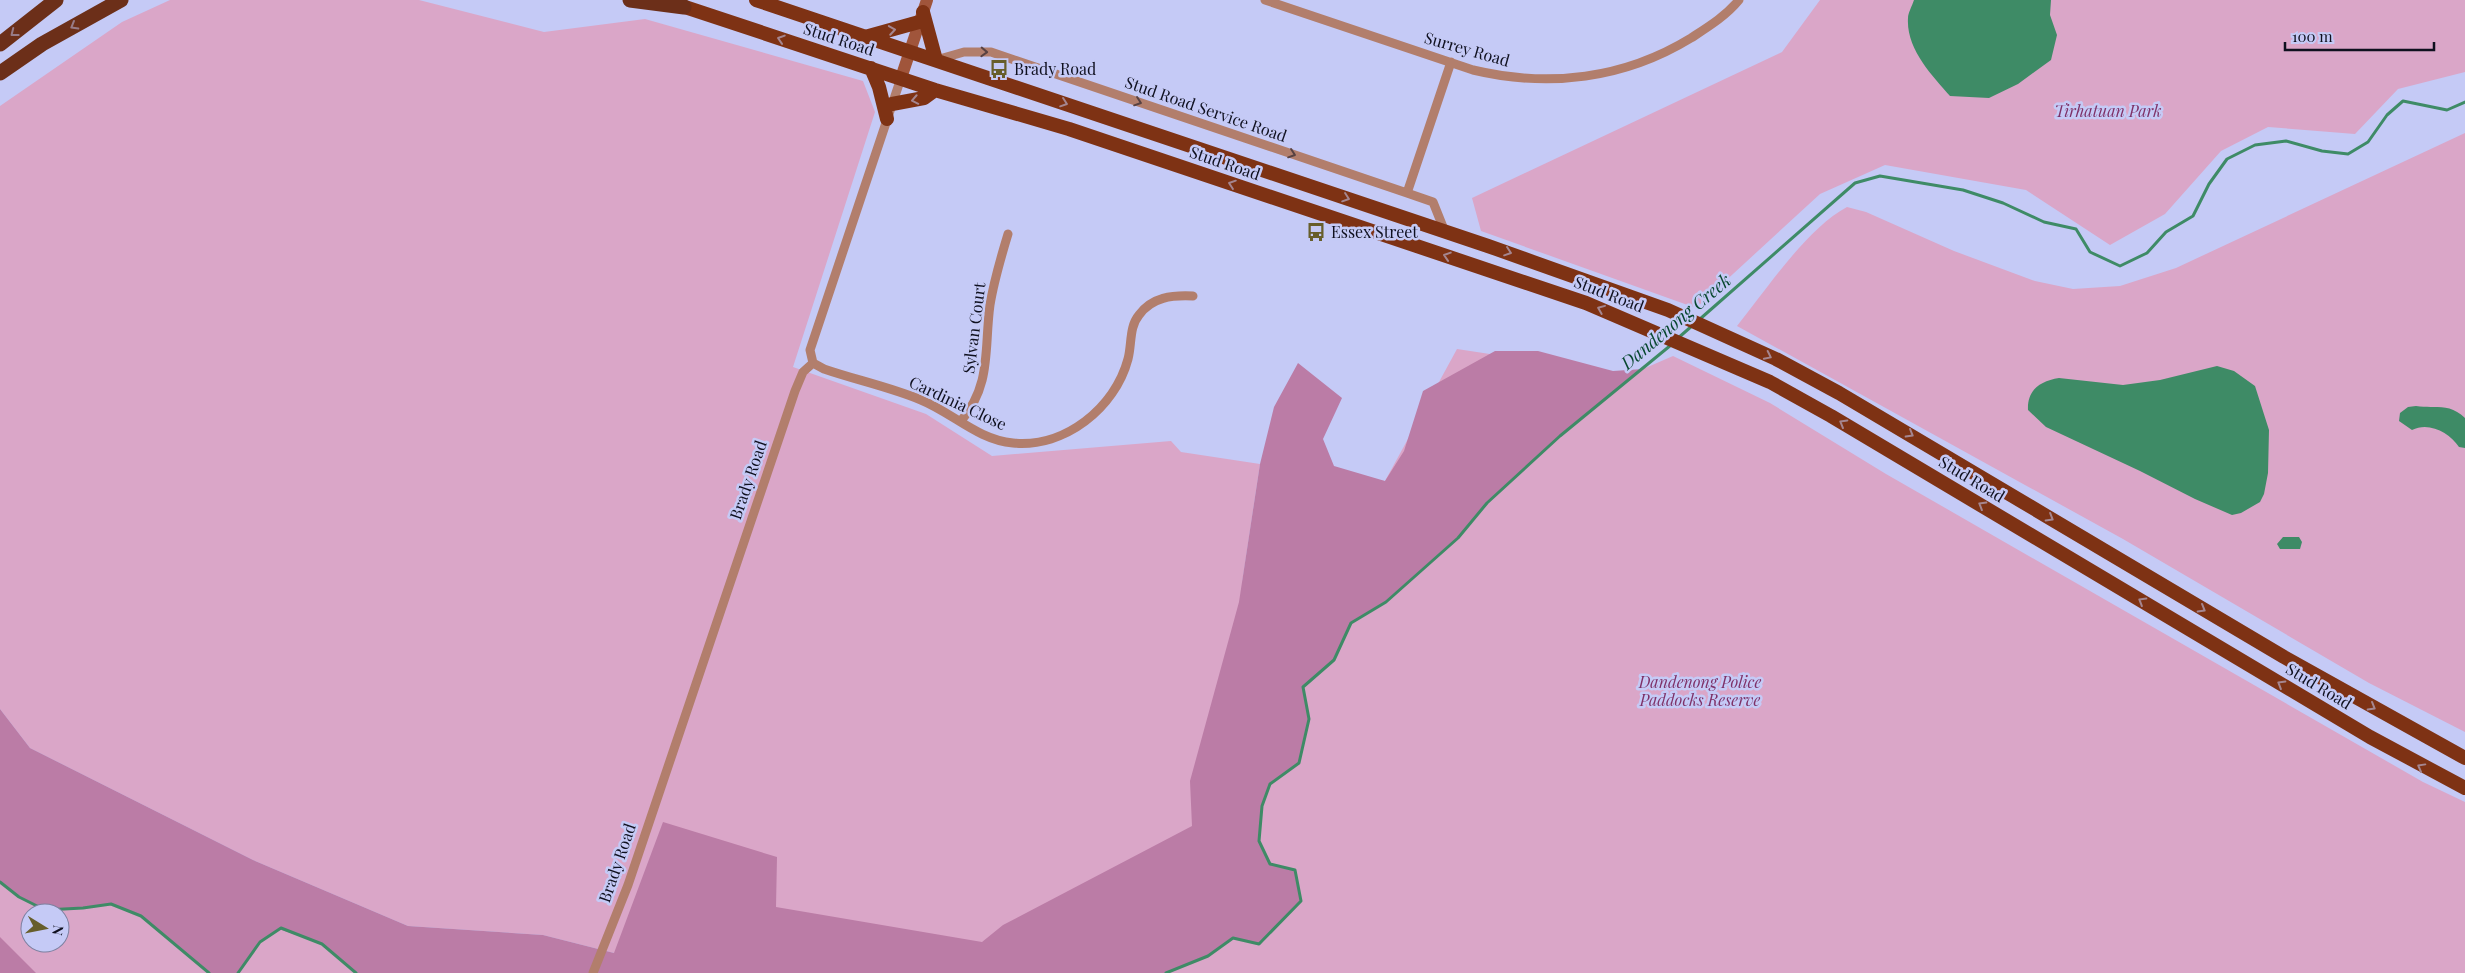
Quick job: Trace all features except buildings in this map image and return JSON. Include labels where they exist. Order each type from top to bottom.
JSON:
[{"type":"highway","points":[[0,44],[56,0]]},
{"type":"highway","points":[[0,73],[42,44],[122,0]]},
{"type":"highway","points":[[630,0],[684,7]]},
{"type":"highway","name":"Stud Road","points":[[666,0],[935,90],[1069,129],[1586,303],[1705,352],[1770,382],[1831,416],[2370,737],[2465,788]]},
{"type":"highway","name":"Stud Road","points":[[756,0],[1445,232],[1668,310],[1724,334],[1838,393],[2276,652],[2465,758]]},
{"type":"highway","points":[[865,36],[923,11],[936,60]]},
{"type":"highway","points":[[871,68],[879,87],[887,119]]},
{"type":"highway","points":[[892,104],[924,98],[935,90]]},
{"type":"main road","points":[[900,78],[923,11]]},
{"type":"street","name":"Surrey Road","points":[[1265,0],[1451,62],[1502,76],[1566,80],[1607,73],[1646,61],[1677,46],[1722,16],[1739,0]]},
{"type":"street","name":"Stud Road Service Road","points":[[936,60],[964,52],[991,52],[1408,192],[1433,202],[1445,232]]},
{"type":"street","points":[[1408,192],[1451,62]]},
{"type":"street","points":[[813,363],[810,353],[811,346],[900,78]]},
{"type":"street","name":"Sylvan Court","points":[[960,421],[970,410],[985,372],[990,304],[1008,234]]},
{"type":"street","name":"Cardinia Close","points":[[813,363],[824,369],[914,397],[986,436],[1016,444],[1046,441],[1072,430],[1101,407],[1115,390],[1128,358],[1134,326],[1143,310],[1156,300],[1193,296]]},
{"type":"street","name":"Brady Road","points":[[593,973],[628,885],[795,391],[803,372],[813,363]]},
{"type":"green space","name":"Dandenong Police Paddocks Reserve","points":[[170,0],[419,0],[544,32],[645,19],[863,81],[875,112],[793,367],[926,414],[992,456],[1171,441],[1181,452],[1260,464],[1242,583],[1272,466],[1385,481],[1457,349],[1594,370],[1623,385],[1643,369],[1673,356],[1770,403],[1886,474],[2423,782],[2465,802],[2465,973],[769,973],[614,953],[543,935],[408,926],[253,860],[30,748],[0,709],[0,106],[122,22]]},
{"type":"green space","name":"Tirhatuan Park","points":[[1820,0],[2465,0],[2465,72],[2398,89],[2355,134],[2268,127],[2221,151],[2165,214],[2110,245],[2026,190],[1885,165],[1820,194],[1696,308],[1481,231],[1472,198],[1782,52]]},
{"type":"green space","points":[[2465,133],[2465,732],[2369,683],[2123,539],[1737,326],[1802,245],[1832,217],[1847,207],[1866,212],[1954,251],[2035,281],[2073,289],[2120,286],[2176,268]]},
{"type":"green space","points":[[0,882],[19,897],[31,903],[20,903],[20,953],[70,953],[70,909],[111,904],[141,916],[209,973],[0,973]]},
{"type":"green space","points":[[281,928],[322,944],[356,973],[238,973],[260,942]]},
{"type":"shaded area","points":[[1914,0],[2051,0],[2050,15],[2057,35],[2051,60],[2018,84],[1989,98],[1950,96],[1921,61],[1911,40],[1908,18]]},
{"type":"shaded area","points":[[1495,351],[1538,351],[1613,371],[1643,369],[1560,436],[1487,503],[1458,538],[1386,602],[1351,623],[1334,660],[1303,687],[1309,719],[1299,763],[1270,784],[1262,806],[1259,841],[1270,864],[1295,870],[1301,901],[1259,944],[1232,938],[1208,956],[1166,973],[356,973],[322,944],[279,929],[260,942],[238,973],[209,973],[141,916],[111,904],[70,909],[70,903],[31,903],[19,897],[0,882],[0,709],[30,748],[253,860],[408,926],[543,935],[614,953],[663,822],[777,857],[776,907],[982,942],[1003,925],[1192,826],[1190,781],[1239,602],[1260,464],[1274,407],[1298,363],[1342,398],[1323,439],[1334,466],[1385,481],[1404,451],[1423,391]]},
{"type":"shaded area","points":[[2217,366],[2234,371],[2255,386],[2269,430],[2268,473],[2264,494],[2260,502],[2241,513],[2232,515],[2195,499],[2046,427],[2028,410],[2028,403],[2032,392],[2041,384],[2052,379],[2059,378],[2123,385],[2160,380]]},
{"type":"shaded area","points":[[2408,407],[2447,408],[2465,418],[2465,448],[2459,447],[2450,437],[2438,430],[2425,427],[2412,430],[2399,421],[2400,413]]},
{"type":"shaded area","points":[[2283,537],[2299,537],[2302,542],[2300,549],[2280,549],[2277,544]]},
{"type":"shaded area","points":[[0,937],[36,973],[0,973]]},
{"type":"waterway","name":"Dandenong Creek","points":[[1700,319],[1855,183],[1880,176],[1963,190],[2003,203],[2044,222],[2076,229],[2090,252],[2120,266],[2147,253],[2166,232],[2193,216],[2209,184],[2227,159],[2255,145],[2286,141],[2322,151],[2348,154],[2368,142],[2387,115],[2403,101],[2447,110],[2465,102]]},
{"type":"waterway","name":"Dandenong Creek","points":[[1677,339],[1693,325]]},
{"type":"waterway","name":"Dandenong Creek","points":[[1166,973],[1208,956],[1233,938],[1259,944],[1301,901],[1295,870],[1270,864],[1259,841],[1262,806],[1270,784],[1299,763],[1309,719],[1303,687],[1334,660],[1351,623],[1386,602],[1458,538],[1487,503],[1560,436],[1671,345]]},
{"type":"waterway","name":"Dandenong Creek","points":[[0,882],[19,897],[45,910],[111,904],[141,916],[209,973]]},
{"type":"waterway","name":"Dandenong Creek","points":[[238,973],[260,942],[281,928],[322,944],[356,973]]},
{"type":"place","name":"Brady Road","points":[[999,69]]},
{"type":"place","name":"Essex Street","points":[[1316,232]]}]
